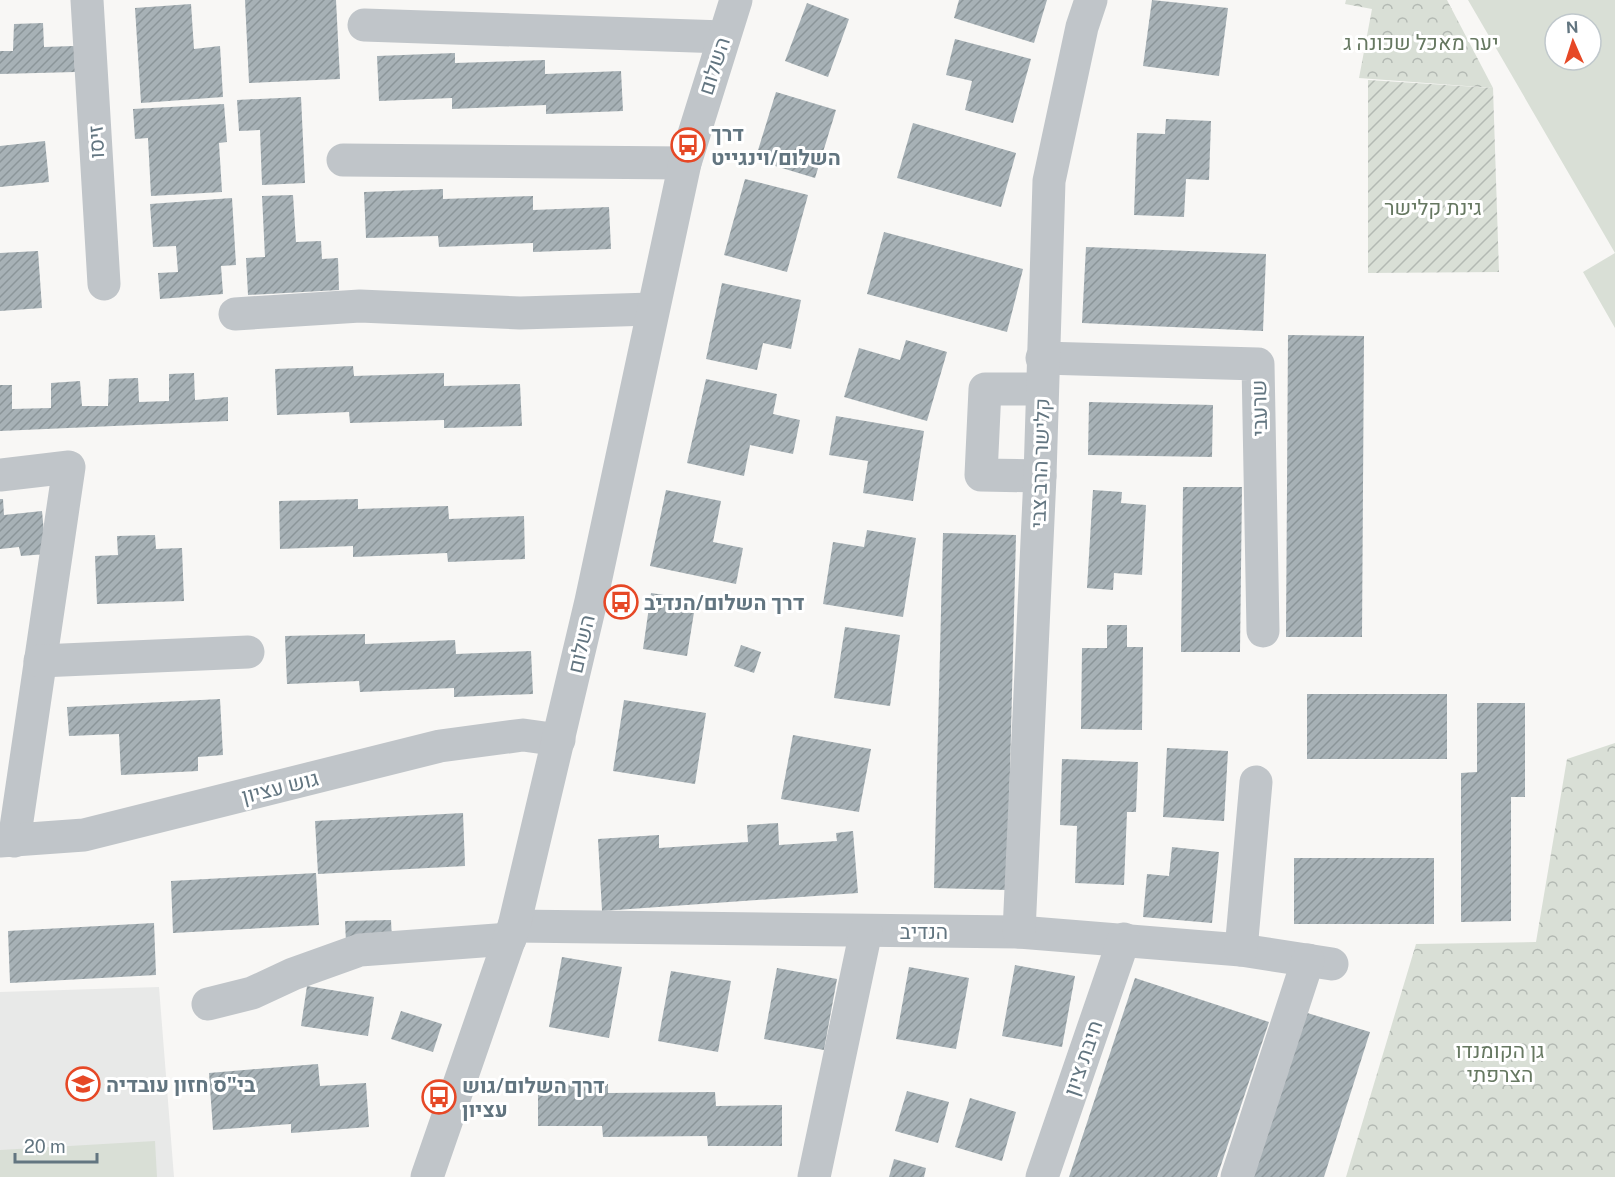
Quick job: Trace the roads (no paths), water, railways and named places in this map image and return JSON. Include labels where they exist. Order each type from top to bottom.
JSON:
[{"type":"street","name":"זיסו","points":[[87,0],[104,284]]},
{"type":"street","name":"השלום","points":[[428,1177],[512,933],[559,740],[685,163],[736,0]]},
{"type":"street","name":"קלישר הרב צבי","points":[[1019,932],[1040,476],[1049,181],[1082,27],[1091,0]]},
{"type":"street","points":[[364,25],[724,37]]},
{"type":"street","points":[[343,160],[685,163]]},
{"type":"street","points":[[235,314],[372,306],[520,313],[652,309]]},
{"type":"street","name":"שרעבי","points":[[1042,374],[1258,364],[1263,632]]},
{"type":"street","points":[[1040,476],[981,475],[985,389],[1042,374]]},
{"type":"street","points":[[0,475],[69,467],[40,661],[7,841]]},
{"type":"street","points":[[40,661],[248,652]]},
{"type":"street","name":"גוש עציון","points":[[7,841],[84,835],[440,746],[523,735],[559,740]]},
{"type":"street","points":[[1241,951],[1256,782]]},
{"type":"street","points":[[814,1177],[866,931]]},
{"type":"street","name":"הנדיב","points":[[208,1004],[252,993],[292,974],[360,950],[512,933],[1019,932],[1124,939],[1320,962],[1237,1177]]},
{"type":"street","name":"חיבת ציון","points":[[1042,1177],[1124,939]]},
{"type":"place","name":"דרך השלום/וינגייט","points":[[688,145]]},
{"type":"place","name":"דרך השלום/הנדיב","points":[[621,602]]},
{"type":"place","name":"בי\"ס חזון עובדיה","points":[[83,1084]]},
{"type":"place","name":"דרך השלום/גוש עציון","points":[[439,1097]]},
{"type":"park label","name":"יער מאכל שכונה ג","points":[[1421,42]]},
{"type":"park label","name":"גינת קלישר","points":[[1433,207]]},
{"type":"park label","name":"גן הקומנדו הצרפתי","points":[[1500,1062]]}]
